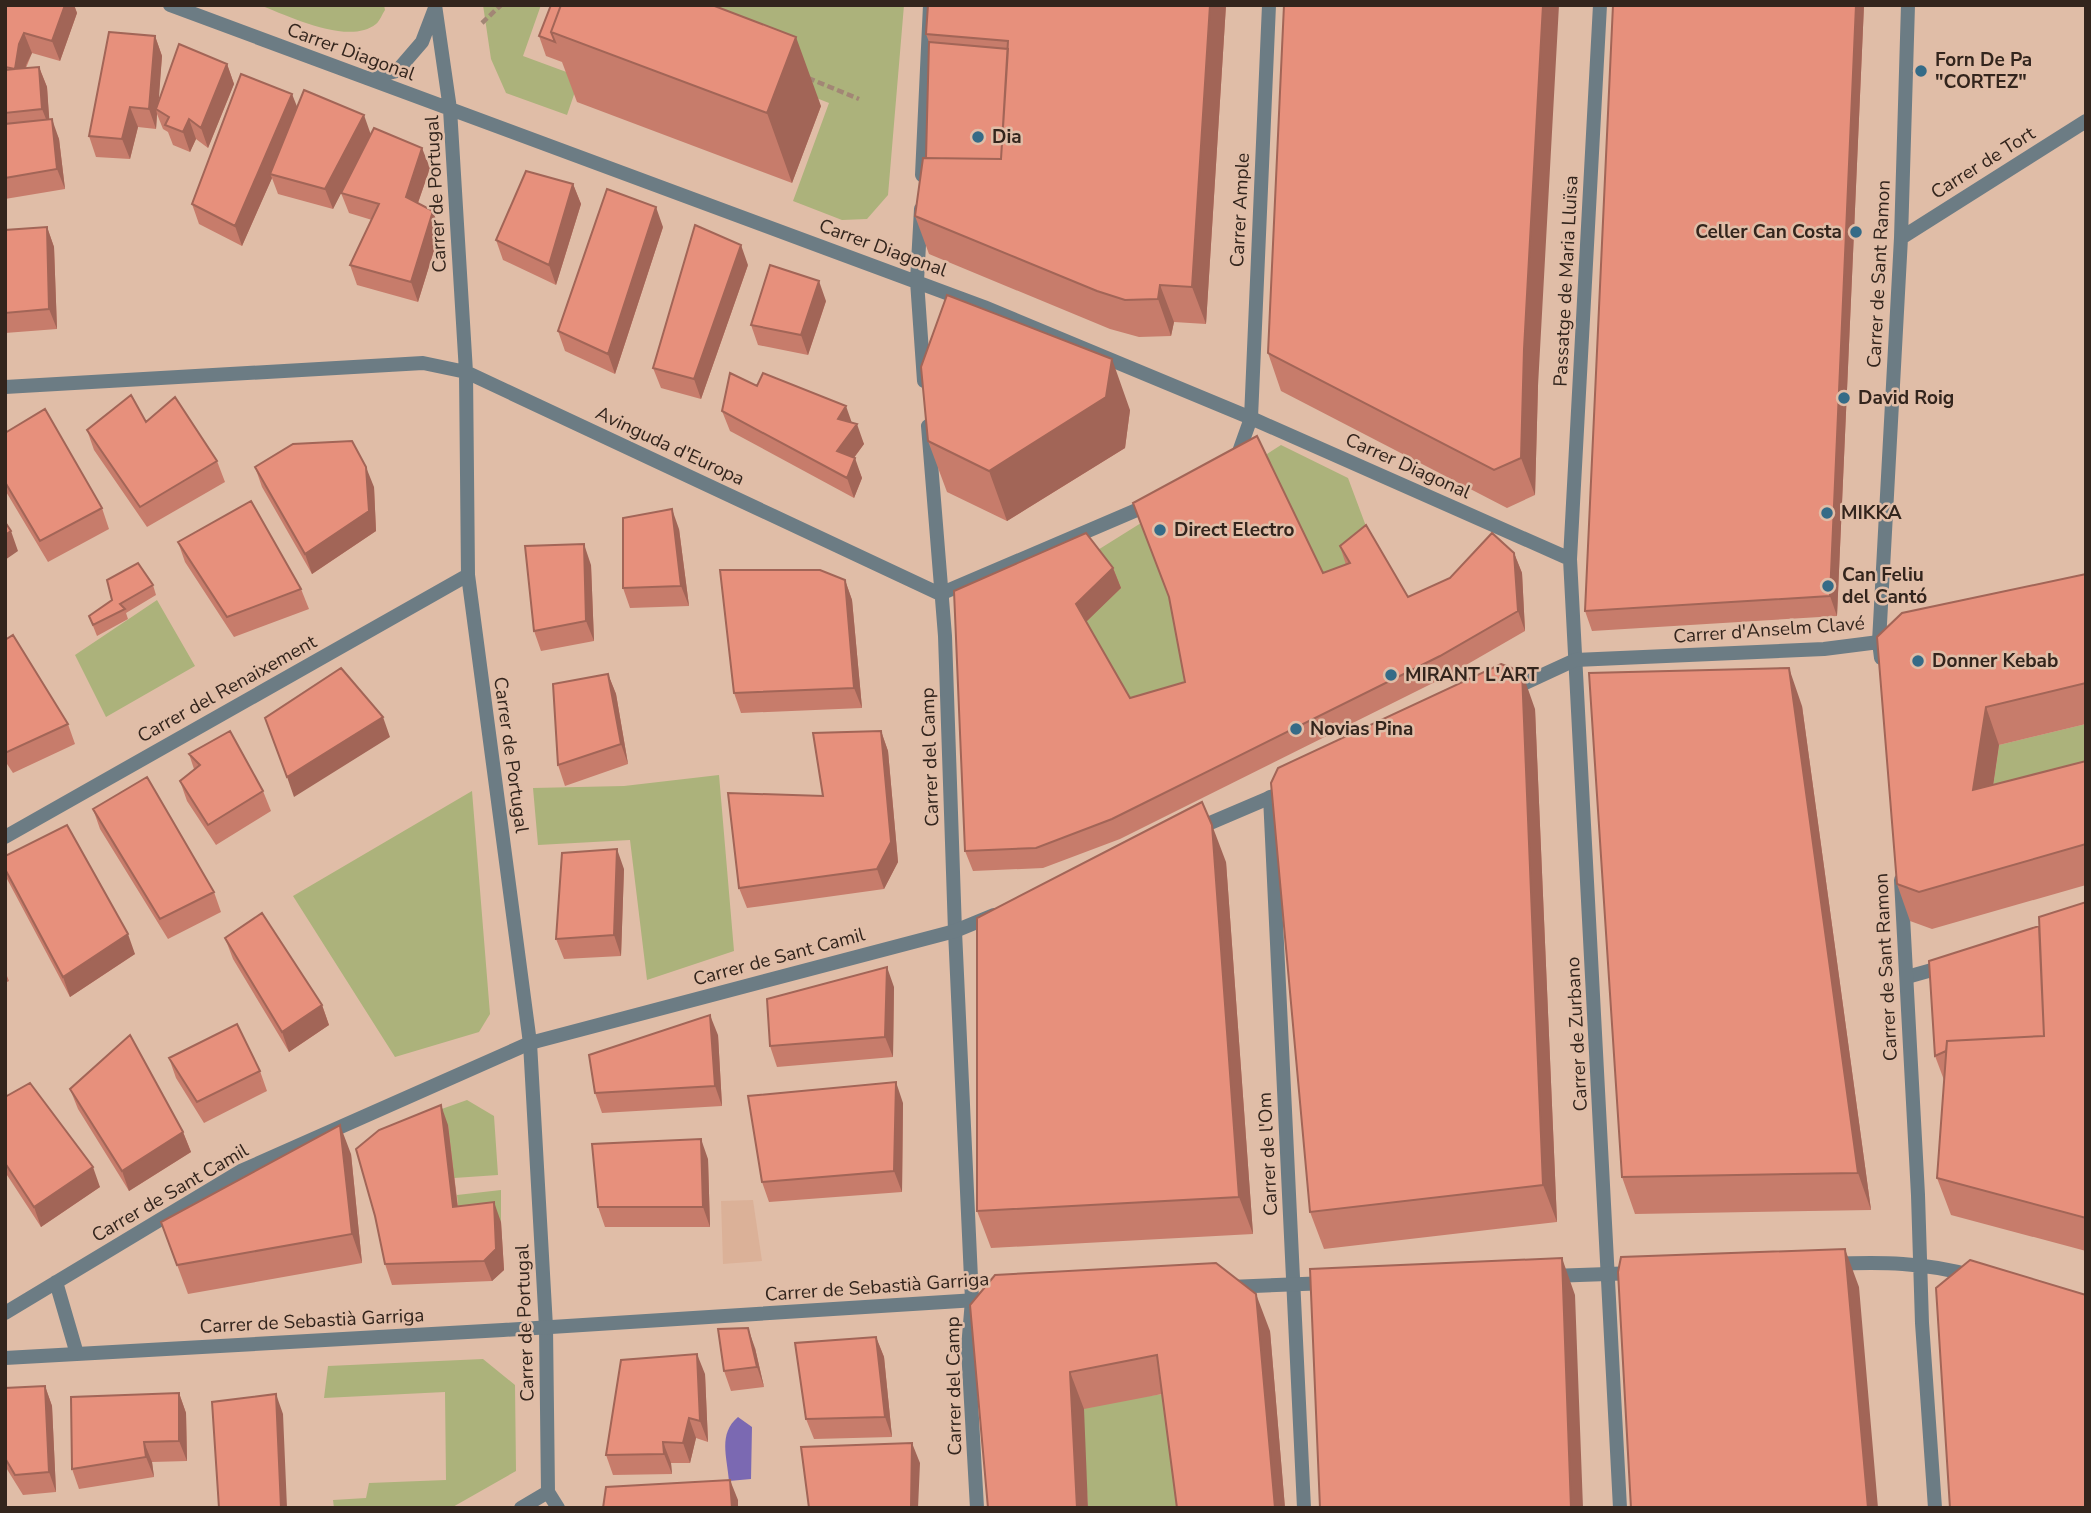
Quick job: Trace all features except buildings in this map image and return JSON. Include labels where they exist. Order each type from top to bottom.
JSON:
[{"type":"street","name":"Carrer Diagonal","points":[[170,5],[917,281],[1251,418],[1570,559]]},
{"type":"street","name":"Carrer del Camp","points":[[930,5],[917,281],[940,594],[946,636],[955,931],[972,1300],[968,1348],[977,1508]]},
{"type":"street","name":"Carrer Ample","points":[[1251,418],[1269,5]]},
{"type":"street","name":"Passatge de Maria Lluïsa","points":[[1570,559],[1600,5]]},
{"type":"street","name":"Carrer de Sant Ramon","points":[[1883,666],[1879,642],[1901,238],[1908,5]]},
{"type":"street","points":[[369,78],[397,71],[422,42],[436,6]]},
{"type":"street","name":"Carrer de Portugal","points":[[436,6],[450,109],[466,372],[468,575],[530,1043],[546,1327],[548,1492]]},
{"type":"street","name":"Carrer de Tort","points":[[1901,238],[2086,121]]},
{"type":"street","name":"Avinguda d'Europa","points":[[5,387],[423,363],[466,372],[940,594]]},
{"type":"street","points":[[1225,466],[1236,460],[1251,418]]},
{"type":"street","points":[[940,594],[1169,496]]},
{"type":"street","name":"Carrer de Zurbano","points":[[1570,559],[1620,1508]]},
{"type":"street","name":"Carrer del Renaixement","points":[[5,836],[468,575]]},
{"type":"street","name":"Carrer d'Anselm Clavé","points":[[1575,660],[1824,649],[1904,638]]},
{"type":"street","points":[[1497,696],[1575,660]]},
{"type":"street","points":[[1181,835],[1308,781]]},
{"type":"street","name":"Carrer de l'Om","points":[[1270,797],[1304,1508]]},
{"type":"street","name":"Carrer de Sant Ramon","points":[[1900,869],[1922,1323],[1935,1508]]},
{"type":"street","name":"Carrer de Sant Camil","points":[[5,1313],[240,1171],[530,1043],[955,931],[1003,911]]},
{"type":"street","points":[[1907,977],[1962,961]]},
{"type":"street","points":[[1813,1265],[1875,1261],[1938,1266],[1984,1279]]},
{"type":"street","points":[[1542,1276],[1648,1273]]},
{"type":"street","points":[[56,1282],[77,1354]]},
{"type":"street","points":[[1219,1288],[1346,1282]]},
{"type":"street","name":"Carrer de Sebastià Garriga","points":[[5,1358],[1006,1298]]},
{"type":"street","points":[[521,1508],[548,1492],[558,1508]]},
{"type":"path","points":[[482,23],[501,5]]},
{"type":"path","points":[[796,73],[859,99]]},
{"type":"shaded area","points":[[753,1200],[762,1261],[723,1264],[721,1201]]},
{"type":"shaded area","points":[[738,1417],[752,1427],[751,1479],[729,1481],[726,1438]]},
{"type":"green space","points":[[260,5],[384,5],[385,10],[376,24],[364,30],[350,32],[318,27]]},
{"type":"green space","points":[[483,5],[541,5],[523,56],[580,77],[567,115],[506,93],[491,59]]},
{"type":"green space","points":[[650,5],[904,5],[888,195],[867,219],[842,220],[793,201],[829,103],[708,55]]},
{"type":"green space","points":[[1281,445],[1348,478],[1373,545],[1331,593],[1264,456]]},
{"type":"green space","points":[[1141,523],[1176,617],[1199,700],[1138,718],[1084,624],[1093,553]]},
{"type":"green space","points":[[157,600],[195,666],[106,717],[75,655]]},
{"type":"green space","points":[[2086,724],[2086,802],[1987,828],[1999,745]]},
{"type":"green space","points":[[719,775],[734,951],[647,980],[630,840],[538,845],[533,788],[624,786]]},
{"type":"green space","points":[[472,791],[490,1014],[479,1032],[395,1057],[293,896]]},
{"type":"green space","points":[[467,1100],[494,1116],[498,1175],[454,1178],[448,1125],[363,1169],[360,1145],[408,1121]]},
{"type":"green space","points":[[501,1190],[501,1222],[460,1226],[457,1195]]},
{"type":"green space","points":[[483,1359],[515,1385],[516,1471],[451,1508],[334,1508],[333,1500],[366,1498],[369,1483],[446,1480],[445,1392],[324,1398],[328,1366]]},
{"type":"green space","points":[[1171,1393],[1187,1508],[1088,1508],[1082,1405]]},
{"type":"place","name":"Forn De Pa \"CORTEZ\"","points":[[1921,71]]},
{"type":"place","name":"Dia","points":[[978,137]]},
{"type":"place","name":"Celler Can Costa","points":[[1856,232]]},
{"type":"place","name":"David Roig","points":[[1844,398]]},
{"type":"place","name":"MIKKA","points":[[1827,513]]},
{"type":"place","name":"Direct Electro","points":[[1160,530]]},
{"type":"place","name":"Can Feliu del Cantó","points":[[1828,586]]},
{"type":"place","name":"Donner Kebab","points":[[1918,661]]},
{"type":"place","name":"MIRANT L'ART","points":[[1391,675]]},
{"type":"place","name":"Novias Pina","points":[[1296,729]]}]
